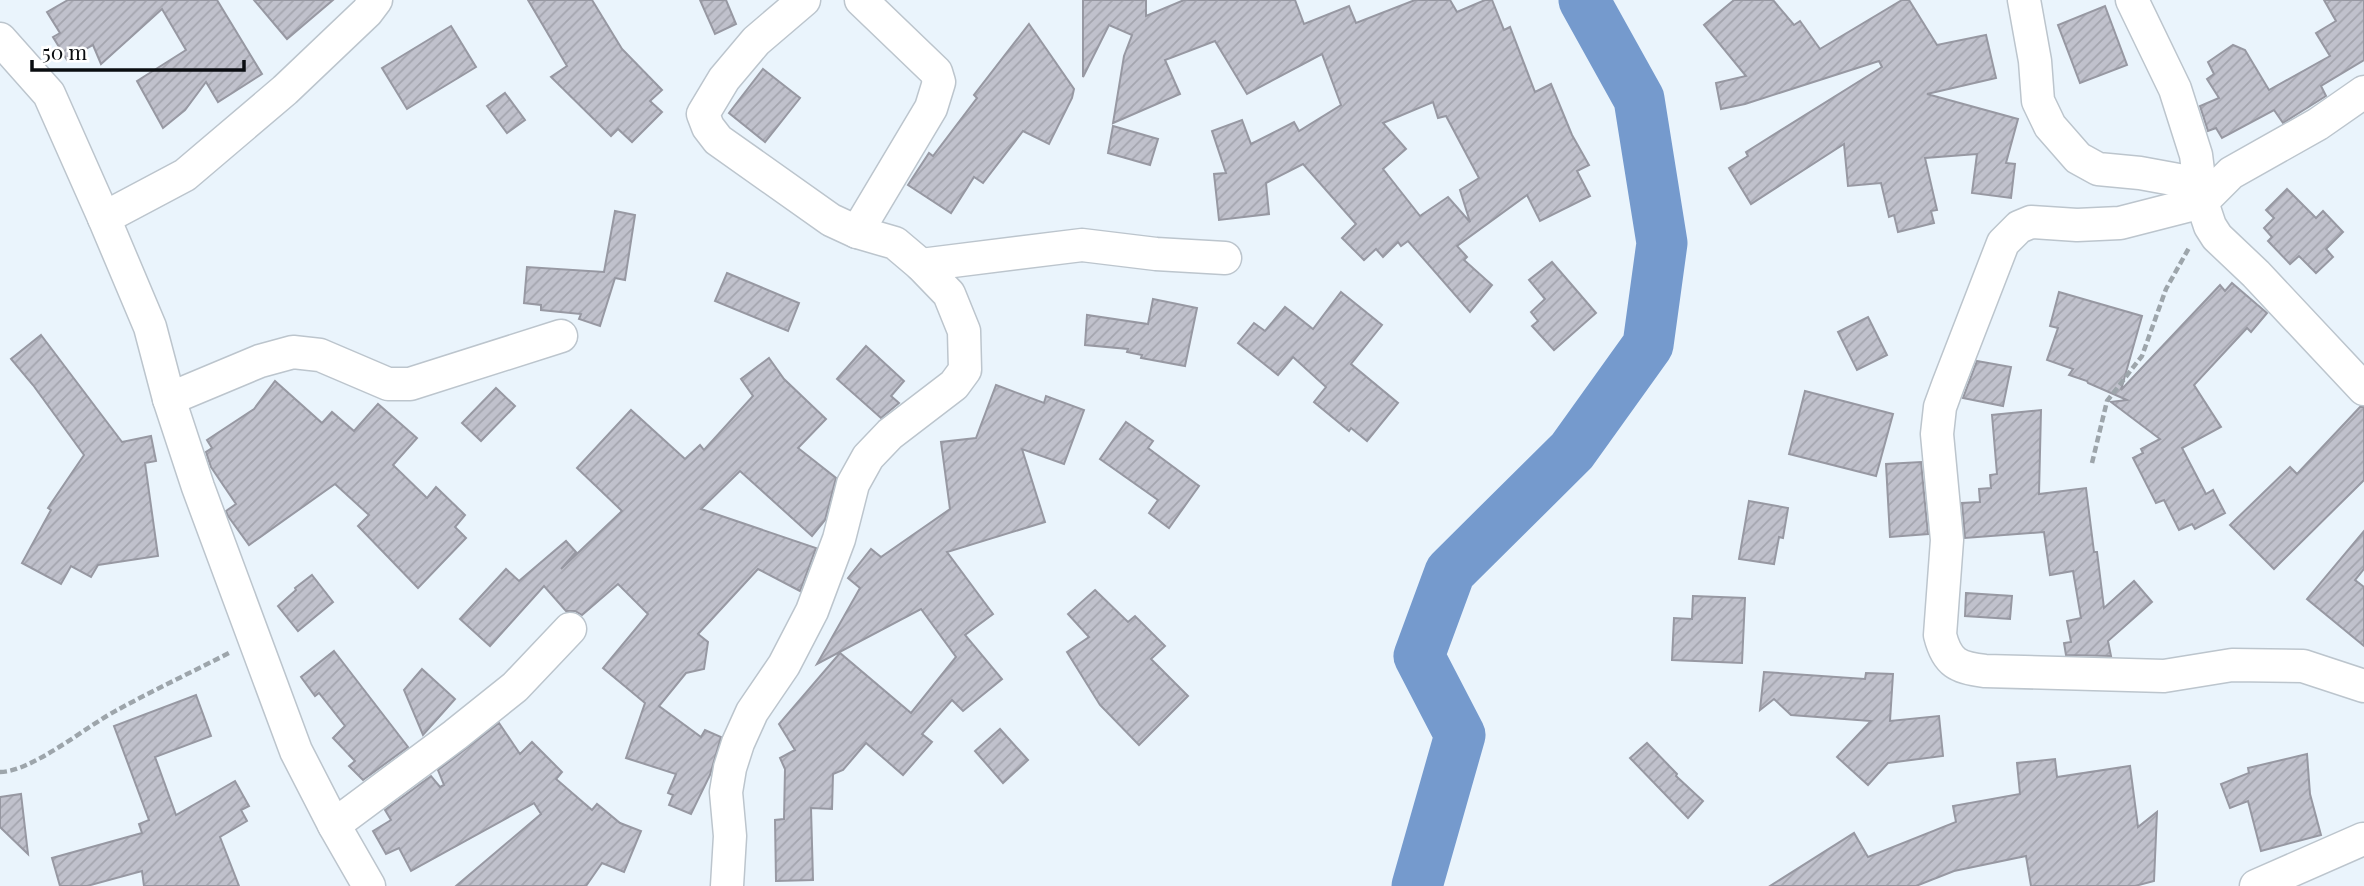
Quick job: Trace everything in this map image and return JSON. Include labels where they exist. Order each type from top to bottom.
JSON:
[{"type":"street","points":[[104,218],[185,175],[285,90],[367,12],[376,0]]},
{"type":"street","points":[[727,886],[730,836],[726,792],[730,768],[752,712],[789,656],[812,611],[839,539],[853,484],[868,457],[890,434],[954,385],[965,370],[964,331],[956,309],[949,294],[921,265],[895,243],[856,232],[820,212],[718,139],[708,128],[704,114],[724,79],[757,41],[804,0]]},
{"type":"street","points":[[856,232],[931,108],[939,82],[936,72],[861,0]]},
{"type":"street","points":[[2024,0],[2035,61],[2038,101],[2050,126],[2078,158],[2098,169],[2140,173],[2203,200]]},
{"type":"street","points":[[2132,0],[2175,89],[2196,155],[2203,200],[2217,237],[2256,274],[2364,389]]},
{"type":"street","points":[[0,39],[49,94],[104,218],[150,327],[169,399],[198,487],[296,751],[369,886]]},
{"type":"street","points":[[2364,92],[2318,124],[2231,173],[2203,200],[2120,223],[2077,225],[2031,222],[2019,227],[2003,243],[1940,407],[1937,434],[1947,540],[1940,635],[1943,648],[1951,660],[1965,669],[2164,676],[2232,665],[2303,666],[2364,686]]},
{"type":"street","points":[[921,265],[1082,245],[1156,254],[1224,258]]},
{"type":"street","points":[[169,399],[260,361],[293,352],[320,355],[388,384],[410,384],[561,337]]},
{"type":"street","points":[[334,825],[455,736],[515,687],[570,629]]},
{"type":"street","points":[[2256,886],[2364,837]]},
{"type":"path","points":[[2092,463],[2107,401],[2142,356],[2203,200]]},
{"type":"path","points":[[0,772],[11,772],[50,752],[117,709],[256,640]]},
{"type":"building","points":[[68,0],[217,0],[262,74],[218,102],[206,82],[185,110],[163,128],[137,81],[186,50],[162,9],[101,64],[93,45],[67,60],[53,37],[60,33],[47,12]]},
{"type":"building","points":[[254,0],[333,0],[287,39]]},
{"type":"building","points":[[528,0],[592,0],[622,49],[662,90],[650,101],[662,112],[632,142],[618,129],[611,136],[551,77],[567,66]]},
{"type":"building","points":[[700,0],[726,0],[736,24],[715,34]]},
{"type":"building","points":[[1083,0],[1146,0],[1146,16],[1184,0],[1295,0],[1304,24],[1349,6],[1356,23],[1415,0],[1450,0],[1457,12],[1485,0],[1492,0],[1504,30],[1510,27],[1535,92],[1551,84],[1572,135],[1589,165],[1577,171],[1590,196],[1540,221],[1527,195],[1457,246],[1467,257],[1464,260],[1492,285],[1470,312],[1408,241],[1401,246],[1398,242],[1383,257],[1376,249],[1364,260],[1342,238],[1356,224],[1303,164],[1266,183],[1269,214],[1219,220],[1214,174],[1226,173],[1212,131],[1242,120],[1251,144],[1294,122],[1299,131],[1341,105],[1322,54],[1247,94],[1215,41],[1165,60],[1180,94],[1113,123],[1124,56],[1132,35],[1109,25],[1083,77]],"holes":[[[1433,102],[1438,118],[1446,116],[1479,178],[1460,190],[1470,222],[1448,197],[1420,216],[1383,169],[1406,149],[1383,123]]]},
{"type":"building","points":[[1734,0],[1773,0],[1794,25],[1800,21],[1820,49],[1902,0],[1909,0],[1937,45],[1986,35],[1996,78],[1927,94],[2018,119],[2006,163],[2015,164],[2011,198],[1972,193],[1977,154],[1925,158],[1937,210],[1931,211],[1934,223],[1898,232],[1894,215],[1889,217],[1881,183],[1848,186],[1844,144],[1751,204],[1729,168],[1748,156],[1746,152],[1882,67],[1879,61],[1745,104],[1721,109],[1716,83],[1746,76],[1704,25]]},
{"type":"building","points":[[2324,0],[2364,0],[2364,60],[2321,86],[2326,96],[2283,123],[2274,110],[2222,138],[2216,128],[2208,131],[2200,106],[2219,98],[2207,79],[2214,74],[2208,62],[2233,45],[2245,50],[2269,90],[2330,56],[2316,33],[2336,21]]},
{"type":"building","points":[[2105,6],[2127,65],[2080,83],[2058,25]]},
{"type":"building","points":[[1029,24],[1074,89],[1072,98],[1049,144],[1023,131],[983,183],[974,177],[951,213],[908,185],[929,153],[933,156],[977,98],[974,95]]},
{"type":"building","points":[[451,26],[476,67],[407,109],[382,68]]},
{"type":"building","points":[[763,69],[800,98],[765,142],[729,113]]},
{"type":"building","points":[[505,93],[525,120],[507,133],[487,106]]},
{"type":"building","points":[[1113,126],[1158,139],[1150,165],[1108,153]]},
{"type":"building","points":[[2287,189],[2316,218],[2323,211],[2343,232],[2326,249],[2333,257],[2316,273],[2299,256],[2290,264],[2268,241],[2272,237],[2264,228],[2274,218],[2266,210]]},
{"type":"building","points":[[615,211],[635,215],[625,280],[615,278],[600,326],[579,319],[581,314],[541,310],[541,305],[524,303],[527,267],[604,272]]},
{"type":"building","points":[[1552,262],[1596,313],[1554,350],[1532,326],[1538,321],[1531,312],[1545,299],[1529,280]]},
{"type":"building","points":[[727,273],[799,303],[788,331],[715,301]]},
{"type":"building","points":[[2232,283],[2267,313],[2251,332],[2247,328],[2194,385],[2221,427],[2182,448],[2206,494],[2213,490],[2225,513],[2195,529],[2192,524],[2179,530],[2164,500],[2156,503],[2133,458],[2143,453],[2141,449],[2160,439],[2111,402],[2127,400],[2069,375],[2073,369],[2047,360],[2058,328],[2050,326],[2059,292],[2142,316],[2121,390],[2220,285],[2225,291]]},
{"type":"building","points":[[1341,292],[1382,325],[1351,364],[1398,403],[1367,441],[1351,428],[1349,431],[1314,402],[1326,387],[1293,357],[1278,375],[1238,343],[1254,323],[1265,331],[1285,307],[1313,329]]},
{"type":"building","points":[[1153,299],[1197,308],[1185,366],[1141,358],[1142,355],[1127,352],[1128,349],[1085,345],[1087,315],[1148,324]]},
{"type":"building","points":[[1868,317],[1887,355],[1857,370],[1838,332]]},
{"type":"building","points":[[41,335],[122,442],[151,436],[156,461],[145,463],[158,556],[98,565],[91,577],[71,566],[61,584],[22,563],[51,510],[48,508],[84,455],[11,359]]},
{"type":"building","points":[[866,346],[904,381],[891,396],[899,403],[881,418],[837,379]]},
{"type":"building","points":[[769,358],[784,379],[826,419],[798,448],[836,478],[825,520],[812,536],[740,471],[701,509],[816,548],[800,591],[758,569],[698,634],[708,642],[704,669],[686,673],[659,706],[701,737],[705,730],[721,737],[710,775],[691,814],[669,805],[673,795],[668,793],[676,774],[626,758],[645,703],[603,668],[648,614],[618,584],[582,615],[575,611],[566,611],[544,586],[490,646],[460,619],[506,569],[519,581],[566,541],[576,552],[561,569],[622,511],[577,468],[631,410],[685,459],[700,445],[704,450],[753,396],[741,379]]},
{"type":"building","points":[[1977,361],[2011,367],[2003,406],[1963,398]]},
{"type":"building","points":[[275,381],[322,423],[332,412],[354,431],[378,404],[417,438],[393,465],[427,498],[436,487],[465,515],[455,527],[466,538],[418,588],[358,526],[369,515],[335,484],[249,545],[228,516],[226,511],[236,504],[211,467],[206,452],[212,448],[207,440],[254,409]]},
{"type":"building","points":[[996,385],[1044,403],[1046,396],[1084,410],[1064,464],[1022,449],[1045,522],[947,552],[993,614],[965,635],[1002,679],[963,711],[952,700],[922,734],[932,742],[903,775],[866,743],[843,770],[833,774],[832,809],[811,808],[813,880],[776,881],[775,820],[784,819],[785,769],[780,758],[795,750],[779,724],[840,653],[911,713],[956,657],[921,609],[817,664],[860,588],[848,578],[871,549],[881,557],[950,509],[941,442],[976,438]]},
{"type":"building","points":[[496,388],[515,406],[481,441],[462,423]]},
{"type":"building","points":[[1805,391],[1893,414],[1876,476],[1789,454]]},
{"type":"building","points":[[2360,407],[2364,407],[2364,480],[2274,569],[2230,525],[2290,467],[2297,474]]},
{"type":"building","points":[[2041,410],[2039,494],[2086,488],[2104,608],[2134,581],[2152,602],[2108,641],[2111,656],[2066,655],[2064,643],[2071,642],[2067,621],[2081,618],[2073,571],[2050,575],[2044,532],[1965,538],[1962,503],[1980,502],[1979,489],[1991,488],[1990,475],[1997,474],[1992,415]]},
{"type":"building","points":[[1126,422],[1153,441],[1148,448],[1199,486],[1169,528],[1149,513],[1158,500],[1100,459]]},
{"type":"building","points":[[1921,462],[1928,534],[1890,537],[1886,464]]},
{"type":"building","points":[[1749,501],[1788,508],[1783,538],[1779,537],[1774,564],[1739,559]]},
{"type":"building","points":[[2364,531],[2364,569],[2355,580],[2364,587],[2364,646],[2307,599]]},
{"type":"building","points":[[312,575],[333,602],[298,631],[278,606]]},
{"type":"building","points":[[1095,590],[1128,622],[1135,616],[1165,646],[1151,659],[1188,696],[1139,745],[1100,705],[1067,652],[1089,637],[1068,614]]},
{"type":"building","points":[[1966,593],[2012,596],[2010,619],[1965,616]]},
{"type":"building","points":[[1693,596],[1745,598],[1742,663],[1672,660],[1674,618],[1692,619]]},
{"type":"building","points":[[334,651],[408,747],[363,780],[349,766],[355,761],[333,738],[345,726],[319,693],[315,696],[301,677]]},
{"type":"building","points":[[422,669],[455,699],[423,735],[404,690]]},
{"type":"building","points":[[1764,672],[1865,679],[1866,673],[1893,674],[1890,721],[1939,716],[1943,756],[1888,763],[1868,785],[1837,757],[1871,721],[1791,715],[1774,699],[1760,710]]},
{"type":"building","points":[[196,695],[211,736],[155,757],[176,815],[235,781],[249,806],[241,810],[247,821],[220,837],[239,886],[144,886],[142,871],[87,886],[60,886],[52,858],[142,833],[139,824],[149,820],[114,726]]},
{"type":"building","points":[[499,723],[520,754],[532,742],[562,772],[556,779],[592,810],[597,804],[620,823],[641,831],[624,872],[602,863],[586,886],[456,886],[541,814],[534,803],[411,871],[399,848],[386,854],[373,831],[391,820],[385,810],[431,776],[440,787],[444,785],[438,770]]},
{"type":"building","points":[[1000,729],[1028,760],[1003,783],[975,751]]},
{"type":"building","points":[[1647,743],[1703,801],[1688,818],[1630,758]]},
{"type":"building","points":[[2307,754],[2310,794],[2321,835],[2261,851],[2248,801],[2230,808],[2221,784],[2249,773],[2248,768]]},
{"type":"building","points":[[2055,759],[2057,777],[2130,766],[2138,827],[2157,812],[2154,881],[2135,886],[2031,886],[2026,856],[1954,871],[1916,886],[1770,886],[1854,833],[1868,857],[1956,822],[1953,806],[2020,794],[2017,763]]},
{"type":"building","points":[[21,794],[28,854],[0,827],[0,797]]},
{"type":"waterway","points":[[1417,886],[1460,735],[1419,656],[1450,572],[1572,451],[1648,345],[1662,243],[1639,99],[1584,0]]}]
